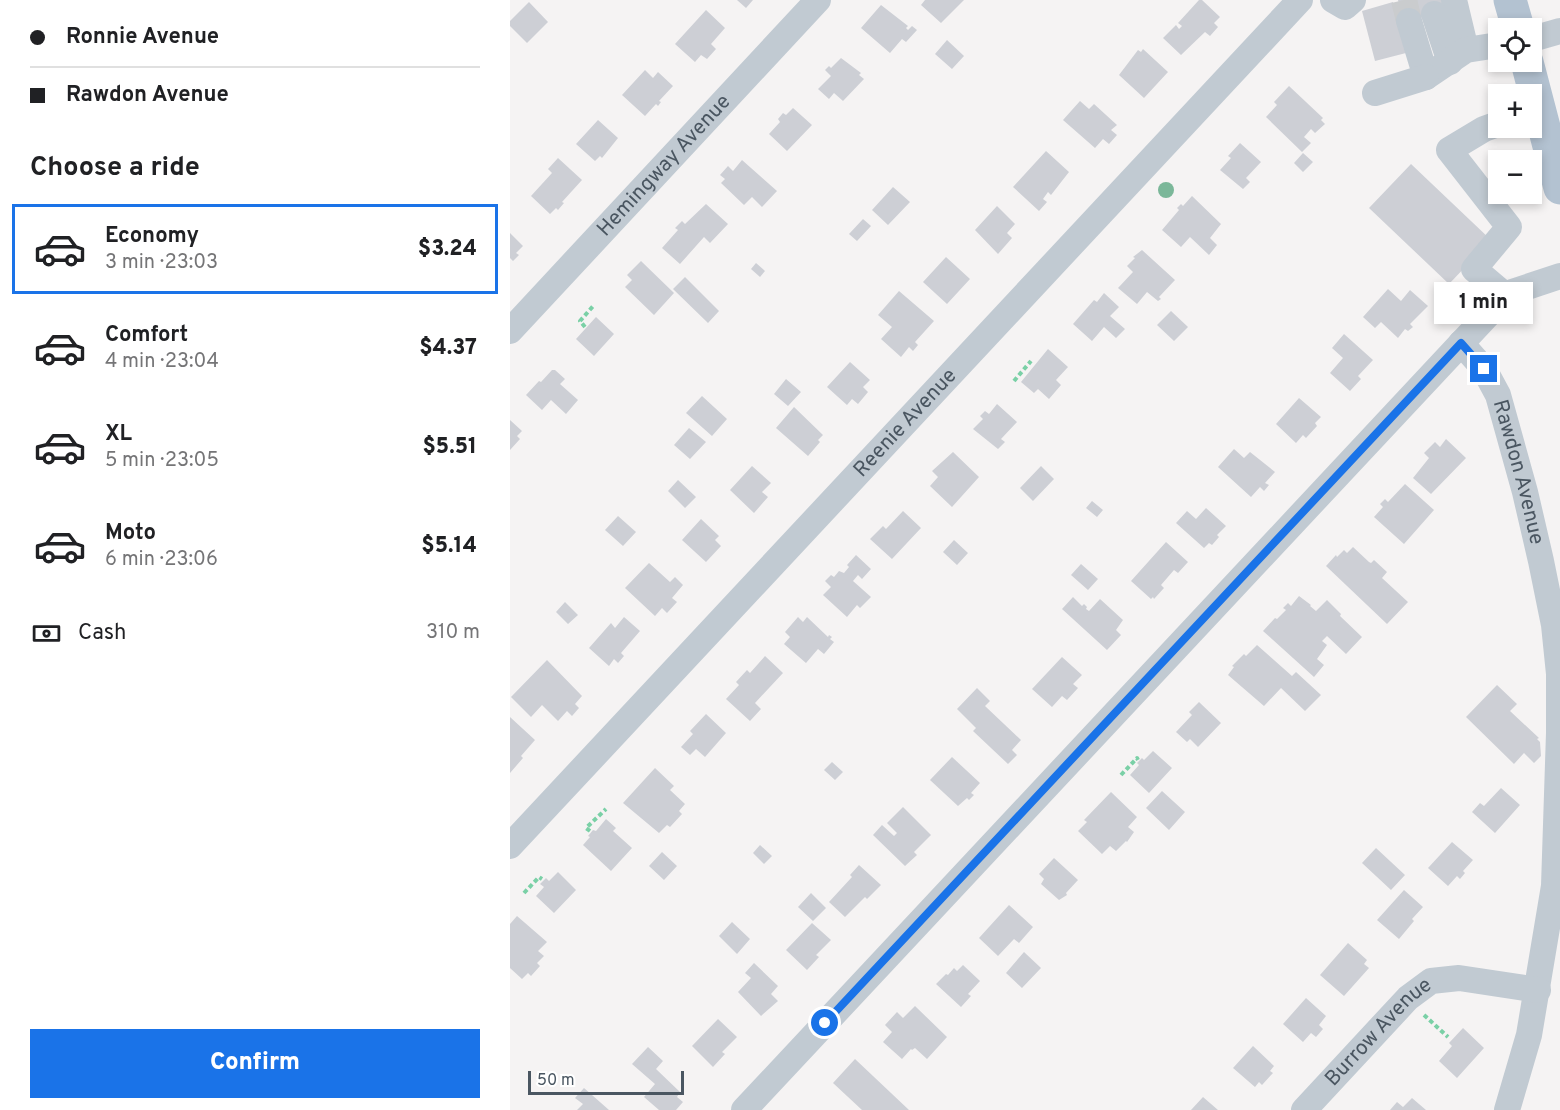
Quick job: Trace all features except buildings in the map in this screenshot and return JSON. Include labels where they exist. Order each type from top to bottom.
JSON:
[{"type":"main road","points":[[1510,0],[1515,18]]},
{"type":"main road","points":[[1542,133],[1560,188]]},
{"type":"street","name":"Hemingway Avenue","points":[[510,331],[818,0]]},
{"type":"street","name":"Reenie Avenue","points":[[510,846],[1300,0]]},
{"type":"street","points":[[1333,0],[1346,7],[1353,0]]},
{"type":"street","points":[[1444,7],[1458,56]]},
{"type":"street","points":[[1409,21],[1426,77]]},
{"type":"street","points":[[1542,36],[1560,31]]},
{"type":"street","points":[[1375,93],[1426,77],[1458,56],[1488,48]]},
{"type":"street","points":[[1488,128],[1449,150],[1509,227],[1474,269],[1507,297]]},
{"type":"street","points":[[744,1110],[1461,343],[1507,297],[1522,288],[1560,276]]},
{"type":"street","name":"Rawdon Avenue","points":[[1461,343],[1484,369],[1498,395],[1525,492],[1554,625],[1559,674],[1554,886],[1529,1035],[1507,1110]]},
{"type":"street","name":"Burrow Avenue","points":[[1304,1110],[1408,998],[1431,981],[1459,978],[1538,990]]},
{"type":"path","points":[[585,327],[580,321],[594,305]]},
{"type":"path","points":[[1014,381],[1031,362]]},
{"type":"path","points":[[1120,775],[1137,758],[1138,760]]},
{"type":"path","points":[[590,831],[586,828],[606,809]]},
{"type":"path","points":[[524,893],[539,877],[542,879]]},
{"type":"path","points":[[1423,1014],[1448,1037]]},
{"type":"tunnel","points":[[1404,0],[1409,21]]},
{"type":"route","points":[[825,1023],[1461,343],[1484,369]]}]
